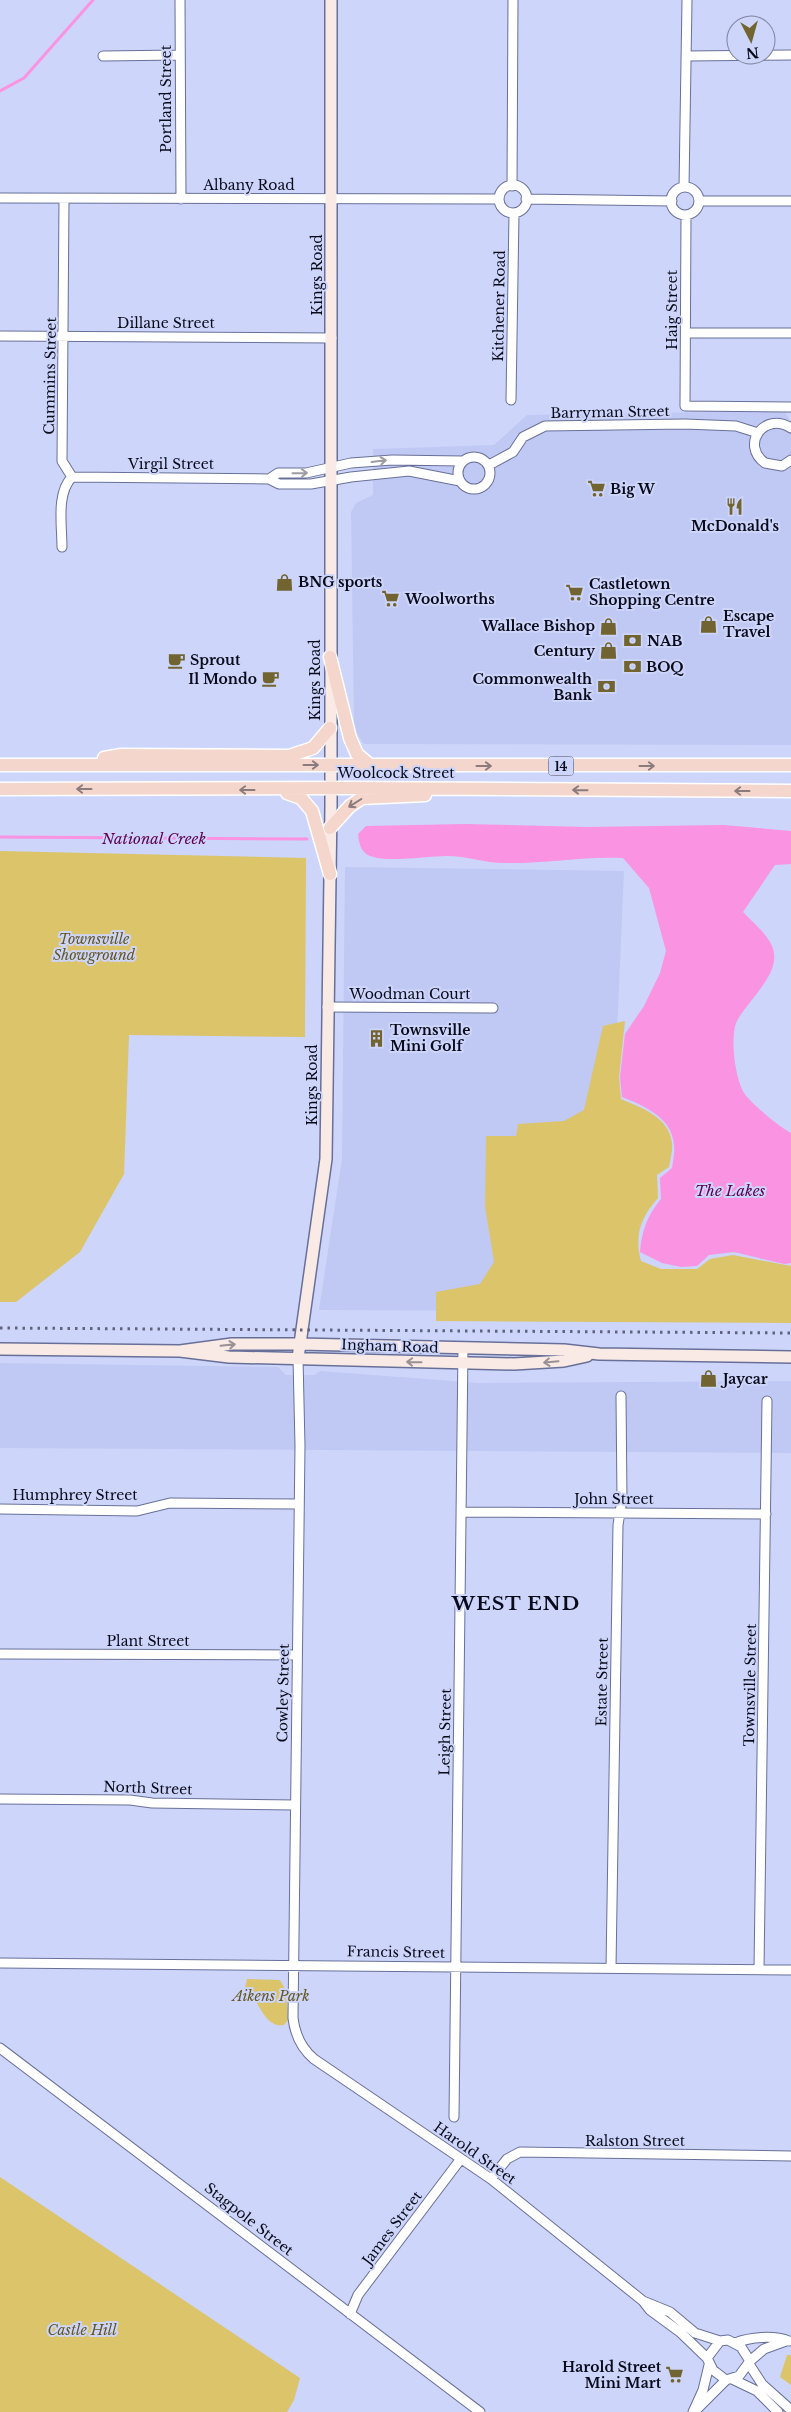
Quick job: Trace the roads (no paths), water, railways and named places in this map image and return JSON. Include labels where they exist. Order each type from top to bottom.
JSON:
[{"type":"main road","name":"Kings Road","points":[[298,1358],[326,1159],[331,788],[333,199],[331,0]]},
{"type":"main road","points":[[330,657],[350,738],[357,754],[370,765]]},
{"type":"main road","points":[[55,764],[121,756],[289,756],[313,748],[330,728]]},
{"type":"main road","name":"Woolcock Street","points":[[0,765],[791,766]]},
{"type":"main road","points":[[330,828],[345,810],[362,798],[409,797],[472,788]]},
{"type":"main road","name":"Woolcock Street","points":[[0,789],[278,790],[472,788],[791,791]]},
{"type":"main road","points":[[278,790],[301,798],[312,811],[330,874]]},
{"type":"main road","name":"Ingham Road","points":[[180,1351],[232,1344],[300,1344],[564,1350],[599,1354],[791,1357]]},
{"type":"main road","name":"Ingham Road","points":[[0,1349],[180,1351],[229,1357],[533,1364],[599,1354]]},
{"type":"street","name":"Portland Street","points":[[180,0],[181,198]]},
{"type":"street","points":[[512,186],[513,0]]},
{"type":"street","points":[[684,187],[687,0]]},
{"type":"street","points":[[103,56],[180,55]]},
{"type":"street","points":[[686,56],[791,56]]},
{"type":"street","points":[[512,186],[522,189],[526,199],[522,209],[514,213],[502,208],[499,199],[502,190],[512,186]]},
{"type":"street","points":[[684,187],[695,191],[699,201],[695,211],[686,215],[675,210],[672,201],[675,192],[684,187]]},
{"type":"street","name":"Albany Road","points":[[0,198],[499,199]]},
{"type":"street","name":"Cummins Street","points":[[64,199],[62,461],[72,477]]},
{"type":"street","points":[[526,199],[672,201]]},
{"type":"street","points":[[699,201],[791,201]]},
{"type":"street","name":"Kitchener Road","points":[[512,400],[514,213]]},
{"type":"street","name":"Haig Street","points":[[686,215],[684,406],[791,407]]},
{"type":"street","points":[[686,333],[791,334]]},
{"type":"street","name":"Dillane Street","points":[[0,336],[332,338]]},
{"type":"street","points":[[791,428],[776,423],[763,427],[758,433],[754,446],[761,460],[772,466],[782,466],[791,460]]},
{"type":"street","name":"Barryman Street","points":[[489,465],[513,452],[523,437],[545,426],[685,424],[736,426],[758,433]]},
{"type":"street","points":[[331,468],[410,458],[462,461],[477,457],[489,465],[490,476],[484,486],[474,489],[463,485],[460,481],[409,471],[331,481]]},
{"type":"street","points":[[460,481],[459,465],[462,461]]},
{"type":"street","name":"Virgil Street","points":[[269,479],[278,473],[306,473],[331,468]]},
{"type":"street","points":[[62,547],[63,494],[65,485],[72,477]]},
{"type":"street","name":"Virgil Street","points":[[72,477],[269,479],[279,484],[311,484],[331,481]]},
{"type":"street","name":"Woodman Court","points":[[327,1007],[493,1008]]},
{"type":"street","name":"Leigh Street","points":[[454,2117],[454,1966],[463,1348]]},
{"type":"street","name":"Cowley Street","points":[[294,2029],[293,1965],[299,1504],[298,1358]]},
{"type":"street","name":"Estate Street","points":[[611,1968],[620,1513],[620,1396]]},
{"type":"street","name":"Townsville Street","points":[[759,1969],[767,1401]]},
{"type":"street","name":"Humphrey Street","points":[[0,1509],[137,1510],[170,1503],[299,1504]]},
{"type":"street","name":"John Street","points":[[462,1512],[766,1514]]},
{"type":"street","name":"Plant Street","points":[[0,1654],[297,1655]]},
{"type":"street","name":"North Street","points":[[0,1799],[130,1800],[152,1803],[295,1805]]},
{"type":"street","name":"Francis Street","points":[[0,1963],[791,1970]]},
{"type":"street","name":"Harold Street","points":[[294,2029],[306,2053],[314,2060],[460,2160],[491,2179],[643,2301],[650,2310],[680,2332],[708,2362]]},
{"type":"street","name":"Stagpole Street","points":[[0,2048],[480,2412]]},
{"type":"street","name":"Ralston Street","points":[[491,2179],[507,2159],[520,2152],[791,2156]]},
{"type":"street","name":"James Street","points":[[350,2314],[358,2295],[460,2160]]},
{"type":"street","name":"Harold Street","points":[[643,2301],[670,2312],[695,2333],[720,2341]]},
{"type":"street","points":[[735,2343],[744,2339],[781,2338],[790,2341]]},
{"type":"street","points":[[694,2412],[703,2390],[708,2362],[720,2341],[735,2343],[741,2347],[762,2384],[791,2410]]},
{"type":"street","points":[[694,2412],[729,2379],[739,2376],[749,2362],[764,2349],[790,2341]]},
{"type":"street","points":[[708,2362],[729,2379],[757,2391],[778,2412]]},
{"type":"water","name":"The Lakes","points":[[465,824],[586,827],[724,825],[791,831],[791,864],[775,865],[743,912],[770,942],[773,948],[774,963],[766,981],[736,1023],[734,1050],[739,1082],[747,1097],[762,1112],[791,1133],[791,1263],[784,1264],[734,1252],[709,1255],[697,1266],[681,1267],[662,1263],[640,1252],[646,1224],[652,1211],[661,1199],[660,1178],[672,1168],[674,1151],[672,1135],[662,1120],[648,1109],[622,1097],[620,1077],[625,1034],[644,1006],[660,973],[666,951],[649,888],[623,858],[519,863],[497,863],[447,856],[387,859],[364,853],[358,834],[366,826]]},
{"type":"waterway","points":[[0,91],[24,78],[93,0]]},
{"type":"waterway","name":"National Creek","points":[[0,837],[307,839]]},
{"type":"railway","points":[[0,1328],[791,1333]]},
{"type":"place","name":"Big W","points":[[596,489]]},
{"type":"place","name":"McDonald's","points":[[735,506]]},
{"type":"place","name":"BNG sports","points":[[284,582]]},
{"type":"place","name":"Castletown Shopping Centre","points":[[575,592]]},
{"type":"place","name":"Woolworths","points":[[391,599]]},
{"type":"place","name":"Escape Travel","points":[[709,624]]},
{"type":"place","name":"Wallace Bishop","points":[[609,626]]},
{"type":"place","name":"NAB","points":[[633,641]]},
{"type":"place","name":"Century","points":[[609,651]]},
{"type":"place","name":"Sprout","points":[[176,660]]},
{"type":"place","name":"BOQ","points":[[632,667]]},
{"type":"place","name":"Il Mondo","points":[[271,679]]},
{"type":"place","name":"Commonwealth Bank","points":[[606,687]]},
{"type":"place","name":"Townsville Mini Golf","points":[[376,1038]]},
{"type":"place","name":"Jaycar","points":[[709,1379]]},
{"type":"place","name":"Harold Street Mini Mart","points":[[675,2375]]},
{"type":"district","name":"WEST END","points":[[516,1603]]},
{"type":"park label","name":"Townsville Showground","points":[[94,948]]},
{"type":"park label","name":"Aikens Park","points":[[271,1996]]},
{"type":"park label","name":"Castle Hill","points":[[82,2330]]}]
